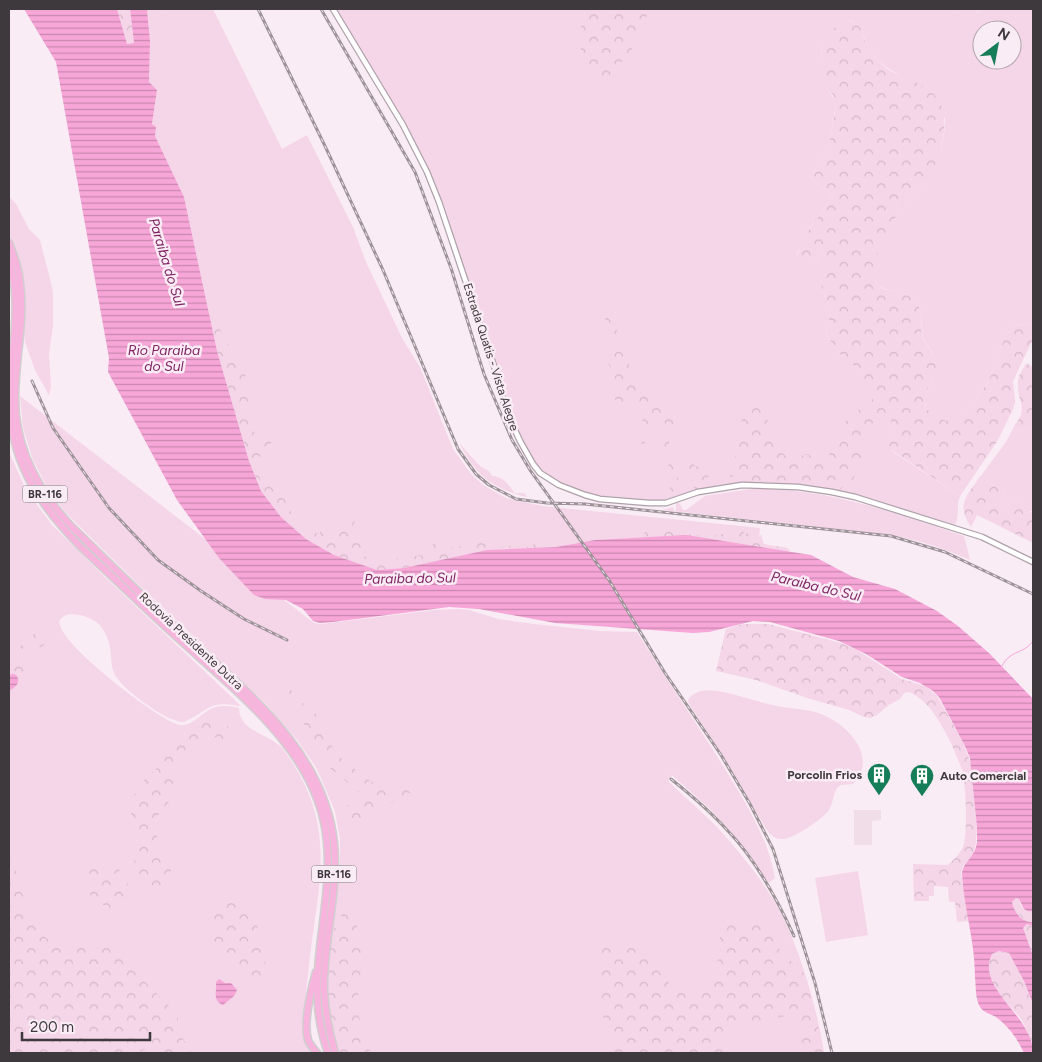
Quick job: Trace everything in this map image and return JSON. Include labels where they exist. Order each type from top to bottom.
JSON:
[{"type":"highway","name":"Rodovia Presidente Dutra","points":[[9,243],[17,268],[21,298],[15,397],[16,416],[22,445],[36,479],[55,509],[72,527],[300,751],[311,770],[324,800],[332,832],[335,858],[324,990],[326,1016],[335,1053]]},
{"type":"highway","name":"Rodovia Presidente Dutra","points":[[9,260],[16,294],[10,407],[16,446],[38,497],[62,528],[227,678]]},
{"type":"highway","name":"Rodovia Presidente Dutra","points":[[265,716],[301,764],[318,798],[323,818],[327,841],[328,866],[318,1006],[328,1053]]},
{"type":"highway","points":[[317,1053],[309,1041],[308,1021],[310,994],[320,957]]},
{"type":"street","name":"Estrada Quatis - Vista Alegre","points":[[333,9],[403,125],[427,172],[440,202],[493,364],[506,411],[520,441],[540,473],[559,485],[585,495],[600,499],[649,504],[666,504],[698,492],[742,485],[798,487],[832,492],[855,497],[994,542],[1033,562]]},
{"type":"shaded area","points":[[854,810],[881,810],[881,820],[872,821],[872,845],[854,845]]},
{"type":"green space","points":[[117,9],[130,9],[134,43],[127,44]]},
{"type":"green space","points":[[147,9],[174,9],[166,12],[162,17],[148,17]]},
{"type":"green space","points":[[174,9],[213,9],[282,149],[307,135],[353,227],[366,262],[402,338],[420,367],[453,449],[471,474],[483,485],[506,498],[542,506],[760,528],[758,547],[686,535],[595,540],[556,547],[487,550],[404,568],[334,555],[261,491],[217,351],[184,197],[155,136],[152,125],[157,90],[149,82],[150,41],[148,17],[162,17],[166,12]]},
{"type":"green space","points":[[335,9],[950,9],[965,13],[978,13],[982,9],[1033,9],[1033,323],[1014,327],[1007,334],[988,381],[971,407],[961,418],[955,421],[942,420],[926,408],[926,395],[933,376],[935,361],[934,355],[923,337],[919,307],[914,299],[907,294],[878,285],[874,280],[873,271],[880,245],[889,228],[899,212],[920,189],[935,165],[944,137],[945,118],[909,83],[877,59],[870,50],[861,30],[850,20],[822,45],[821,56],[825,65],[828,90],[836,105],[829,146],[811,177],[815,183],[833,196],[807,232],[797,254],[815,262],[818,256],[821,255],[825,259],[821,285],[831,312],[826,331],[827,336],[839,353],[854,366],[881,400],[891,420],[888,439],[893,452],[960,496],[955,525],[853,494],[801,484],[742,483],[699,489],[663,501],[597,495],[578,491],[549,477],[534,461],[513,420],[438,193],[406,124]]},
{"type":"green space","points":[[582,9],[648,9],[638,40],[603,82],[590,78],[583,64],[581,55]]},
{"type":"green space","points":[[950,9],[982,9],[971,14]]},
{"type":"green space","points":[[843,20],[853,22],[860,27],[871,50],[886,68],[920,84],[932,92],[942,107],[944,117],[943,140],[932,172],[894,220],[884,238],[874,266],[875,282],[879,286],[906,294],[920,308],[922,335],[936,361],[935,371],[925,397],[926,408],[943,420],[956,420],[962,416],[968,411],[989,380],[1007,334],[1014,327],[1033,323],[1033,339],[1013,381],[1015,402],[1013,409],[998,440],[960,496],[893,451],[887,444],[891,420],[885,419],[875,422],[867,429],[862,445],[864,465],[852,481],[839,490],[801,484],[742,482],[739,476],[739,467],[735,460],[740,439],[743,408],[750,402],[762,411],[781,443],[784,455],[793,460],[807,454],[831,463],[832,459],[829,453],[833,447],[843,440],[845,422],[861,408],[866,410],[875,394],[854,366],[839,353],[827,336],[826,331],[831,312],[821,285],[824,259],[821,255],[818,256],[812,267],[805,270],[799,268],[796,260],[803,238],[833,196],[815,183],[811,177],[829,146],[836,105],[833,95],[825,87],[825,66],[821,56],[822,45],[829,33]]},
{"type":"green space","points":[[9,196],[16,204],[29,229],[40,240],[53,292],[53,326],[49,353],[51,387],[49,395],[35,370],[25,342],[23,324],[24,287],[9,236]]},
{"type":"green space","points":[[208,310],[214,312],[218,320],[223,347],[230,343],[232,345],[244,369],[245,380],[249,386],[247,398],[251,404],[248,412],[248,425],[260,438],[267,440],[271,436],[278,437],[260,455],[260,480],[266,482],[279,496],[285,499],[292,514],[306,530],[320,534],[320,528],[325,530],[329,527],[340,527],[350,523],[352,525],[353,520],[359,526],[363,555],[370,559],[392,563],[396,558],[429,554],[432,545],[436,543],[441,551],[447,548],[471,544],[471,542],[508,548],[512,543],[520,548],[535,544],[538,548],[487,550],[404,568],[377,570],[334,555],[306,539],[281,517],[261,491],[249,461],[217,351]]},
{"type":"green space","points":[[604,312],[619,333],[624,354],[635,378],[657,399],[658,403],[663,401],[665,407],[672,409],[679,415],[680,418],[675,420],[676,423],[682,424],[688,419],[687,429],[678,431],[670,441],[668,449],[672,466],[678,468],[679,465],[676,462],[681,463],[685,468],[693,461],[695,466],[699,467],[705,464],[714,471],[719,471],[724,467],[728,471],[735,470],[737,472],[735,476],[731,477],[726,474],[722,477],[715,474],[706,479],[703,488],[695,490],[690,476],[685,473],[682,475],[679,473],[677,475],[682,495],[669,500],[669,489],[674,484],[668,482],[668,477],[657,468],[661,467],[669,471],[668,459],[663,453],[665,438],[669,429],[662,419],[657,417],[649,421],[645,448],[638,461],[637,469],[630,470],[641,446],[643,433],[642,419],[635,402],[632,400],[628,403],[622,402],[620,408],[613,396],[614,394],[617,395],[616,380],[605,357],[604,348],[605,343],[612,353],[619,348],[620,343],[604,317]]},
{"type":"green space","points":[[1026,363],[1033,367],[1033,428],[1026,427],[1018,430],[1014,426],[1019,419],[1022,409],[1018,380]]},
{"type":"green space","points":[[20,396],[314,623],[322,624],[434,610],[458,609],[469,610],[498,619],[534,624],[600,631],[637,632],[720,761],[753,817],[766,846],[775,878],[768,883],[752,858],[710,809],[672,775],[668,781],[709,819],[739,852],[768,891],[783,916],[812,996],[824,1053],[339,1053],[327,967],[340,867],[340,839],[335,811],[317,769],[298,741],[265,703],[139,585],[66,513],[48,489],[33,460],[23,428]]},
{"type":"green space","points":[[1015,425],[1018,430],[1026,427],[1033,428],[1033,512],[1031,511],[1026,514],[1021,503],[1013,499],[1009,506],[1001,502],[1006,492],[980,477],[1006,442]]},
{"type":"green space","points":[[459,443],[492,476],[503,480],[515,493],[524,493],[527,497],[504,490],[486,479],[472,464]]},
{"type":"green space","points":[[9,452],[26,490],[52,525],[240,705],[220,704],[184,722],[177,721],[145,704],[118,679],[113,670],[107,637],[95,621],[77,614],[63,617],[60,620],[62,630],[72,643],[88,660],[130,695],[168,720],[180,725],[193,722],[213,708],[226,706],[239,708],[240,716],[249,728],[283,749],[301,778],[313,806],[319,832],[321,859],[304,1016],[306,1032],[315,1053],[9,1053]]},
{"type":"green space","points":[[980,477],[1006,492],[1001,502],[1009,506],[1013,499],[1021,503],[1024,513],[1033,512],[1033,543],[977,515],[971,527],[964,513],[965,501]]},
{"type":"green space","points":[[751,489],[806,492],[886,510],[964,536],[970,560],[932,545],[892,535],[663,510],[673,507],[674,511],[676,510],[676,502],[680,504],[683,510],[686,510],[705,496]]},
{"type":"green space","points":[[738,526],[743,527],[744,535],[747,533],[753,537],[761,535],[764,544],[790,550],[789,552],[641,538],[648,529],[708,537],[723,534],[736,538],[738,536]]},
{"type":"green space","points":[[743,624],[768,624],[841,643],[857,650],[902,679],[925,686],[937,696],[963,742],[971,764],[977,826],[976,843],[973,854],[963,866],[961,873],[969,921],[957,922],[955,902],[949,902],[948,887],[934,886],[934,896],[929,896],[929,901],[914,901],[913,864],[948,865],[963,847],[966,831],[965,786],[962,770],[948,737],[934,714],[917,696],[908,692],[870,718],[756,680],[716,671],[726,629]]},
{"type":"green space","points":[[40,631],[51,634],[53,639],[27,656],[28,670],[26,672],[19,673],[15,671],[10,666],[18,650],[29,637]]},
{"type":"green space","points":[[283,684],[320,718],[334,750],[359,773],[379,786],[414,790],[400,800],[371,809],[357,825],[348,823],[343,815],[345,808],[350,804],[364,802],[365,797],[330,768],[295,709]]},
{"type":"green space","points":[[700,691],[718,691],[772,705],[815,712],[831,719],[850,734],[857,743],[863,764],[860,774],[853,784],[841,785],[837,788],[829,810],[815,823],[789,838],[781,839],[775,837],[767,830],[725,759],[689,704],[688,700],[692,695]]},
{"type":"green space","points":[[204,719],[225,724],[232,735],[226,740],[210,736],[200,737],[188,747],[174,764],[172,771],[174,791],[168,803],[158,815],[157,832],[157,844],[171,869],[170,880],[167,887],[155,893],[143,889],[135,880],[133,873],[137,841],[130,822],[134,795],[142,782],[157,768],[168,748],[181,734],[195,723]]},
{"type":"green space","points":[[9,859],[22,881],[24,900],[30,916],[46,938],[61,948],[78,942],[109,946],[177,1014],[181,1036],[192,1053],[169,1054],[147,1049],[139,1053],[9,1053]]},
{"type":"green space","points":[[105,860],[111,866],[118,868],[128,885],[127,901],[119,907],[114,908],[98,903],[92,898],[87,889],[89,886],[86,880],[90,868],[94,865],[101,866]]},
{"type":"green space","points":[[858,871],[868,935],[826,942],[815,878]]},
{"type":"green space","points":[[233,897],[244,902],[262,935],[262,949],[267,973],[262,978],[247,976],[233,960],[215,949],[211,933],[214,912],[225,901]]},
{"type":"green space","points":[[347,898],[356,921],[361,946],[362,963],[358,991],[359,1019],[367,1046],[372,1053],[339,1053],[333,1037],[326,994],[327,967],[333,930],[341,919],[344,903]]},
{"type":"green space","points":[[1016,898],[1019,899],[1021,906],[1026,911],[1033,911],[1033,922],[1025,921],[1015,911],[1012,902]]},
{"type":"green space","points":[[763,921],[772,932],[783,958],[801,965],[813,1004],[824,1053],[799,1053],[796,1038],[799,1032],[796,1020],[798,1014],[722,1027],[729,1048],[728,1053],[615,1053],[610,1029],[596,1004],[602,984],[598,971],[601,952],[607,943],[612,941],[625,942],[645,957],[668,981],[671,994],[675,995],[682,989],[695,995],[712,990],[711,978],[717,975],[719,940],[727,922]]},
{"type":"green space","points":[[1027,924],[1033,926],[1033,956],[1023,932],[1023,928]]},
{"type":"green space","points":[[999,951],[1009,953],[1024,981],[1033,1004],[1033,1048],[1027,1029],[996,989],[989,973],[988,964],[991,954]]},
{"type":"water","name":"Rio Paraiba do Sul","points":[[24,9],[117,9],[127,44],[134,43],[130,9],[147,9],[150,41],[149,82],[157,90],[152,124],[156,127],[155,136],[184,197],[217,351],[249,461],[261,491],[281,517],[306,539],[334,555],[377,570],[404,568],[487,550],[556,547],[595,540],[686,535],[811,555],[853,577],[895,589],[937,611],[958,626],[990,654],[1033,699],[1033,911],[1025,910],[1019,899],[1016,898],[1012,902],[1022,919],[1033,922],[1033,926],[1027,924],[1023,928],[1033,956],[1033,1004],[1024,981],[1009,953],[999,951],[992,954],[989,967],[991,979],[998,991],[1016,1014],[1031,1039],[1033,1053],[1024,1053],[1009,1029],[978,1004],[975,964],[962,874],[964,866],[974,852],[977,842],[970,758],[939,697],[920,683],[902,677],[866,654],[839,641],[770,622],[753,621],[709,632],[693,633],[555,623],[479,609],[449,607],[320,623],[313,621],[303,609],[286,600],[265,599],[254,595],[219,558],[177,500],[108,372],[109,358],[56,62]]},
{"type":"water","points":[[13,674],[18,678],[18,683],[9,691],[9,675]]},
{"type":"water","points":[[219,979],[225,983],[231,983],[237,990],[234,996],[223,1005],[216,998],[216,982]]},
{"type":"waterway","points":[[1002,666],[1009,657],[1033,641]]},
{"type":"railway","points":[[258,9],[383,270],[458,449],[476,474],[489,485],[516,499],[547,503],[585,504],[891,536],[945,552],[1033,594]]},
{"type":"railway","points":[[321,9],[415,172],[451,268],[484,374],[512,440],[530,470],[609,580],[665,673],[721,755],[750,804],[773,849],[815,983],[832,1053]]},
{"type":"railway","points":[[32,381],[53,428],[109,508],[158,560],[244,619],[287,640]]},
{"type":"railway","points":[[671,779],[715,817],[748,854],[773,894],[794,936]]},
{"type":"place","name":"Porcolin Frios","points":[[879,796]]},
{"type":"place","name":"Auto Comercial","points":[[922,797]]},
{"type":"water label","name":"Paraiba do Sul","points":[[167,262]]},
{"type":"water label","name":"Paraiba do Sul","points":[[410,578]]},
{"type":"water label","name":"Paraiba do Sul","points":[[816,586]]}]
